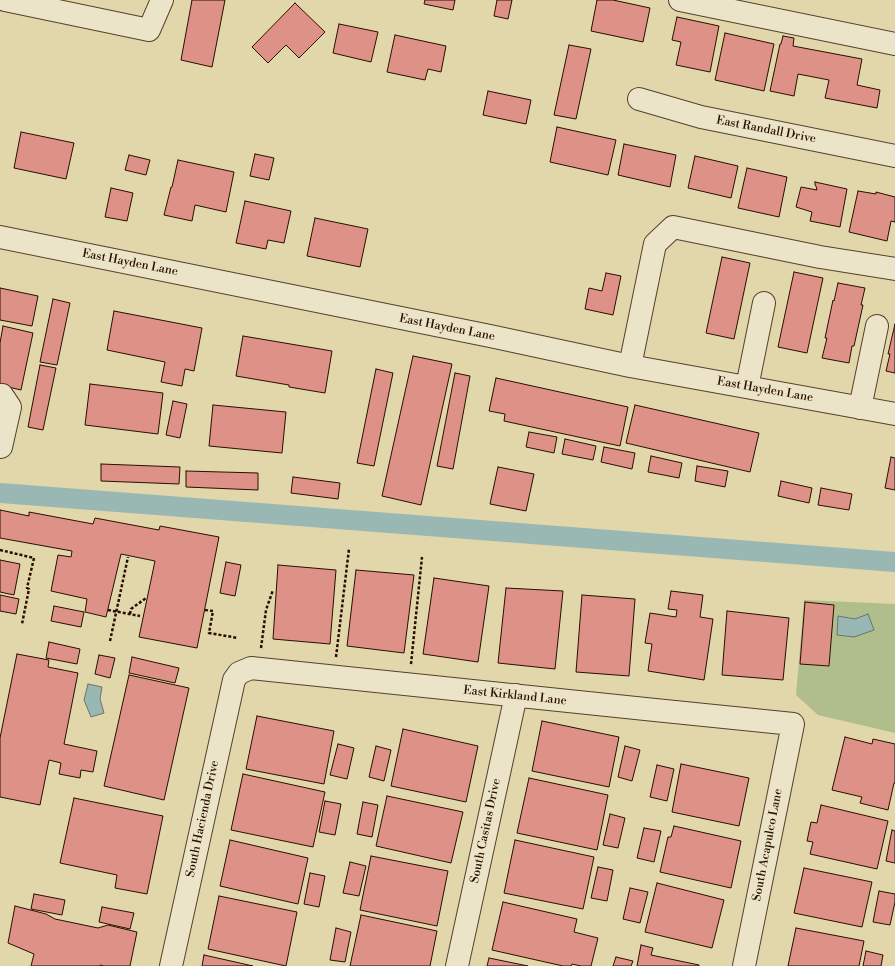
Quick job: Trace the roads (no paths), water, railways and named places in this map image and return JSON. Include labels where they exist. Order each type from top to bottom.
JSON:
[{"type":"street","points":[[5,0],[149,30],[162,0]]},
{"type":"street","points":[[680,0],[895,44]]},
{"type":"street","name":"East Randall Drive","points":[[639,99],[701,117],[895,156]]},
{"type":"street","points":[[630,366],[655,244],[673,227],[820,257],[895,269]]},
{"type":"street","name":"East Hayden Lane","points":[[0,237],[490,336],[630,366],[895,414]]},
{"type":"street","points":[[747,387],[764,303]]},
{"type":"street","points":[[860,408],[877,326]]},
{"type":"street","points":[[0,395],[10,407],[0,448]]},
{"type":"street","name":"East Kirkland Lane","points":[[239,673],[251,668],[793,724]]},
{"type":"street","name":"South Hacienda Drive","points":[[171,966],[234,680],[239,673]]},
{"type":"street","name":"South Casitas Drive","points":[[457,966],[516,696]]},
{"type":"street","name":"South Acapulco Lane","points":[[744,966],[793,724]]},
{"type":"water","points":[[868,614],[874,630],[854,637],[837,635],[838,616],[855,619]]},
{"type":"water","points":[[88,684],[102,687],[100,699],[104,713],[91,717],[84,700]]},
{"type":"waterway","points":[[0,493],[895,562]]}]
